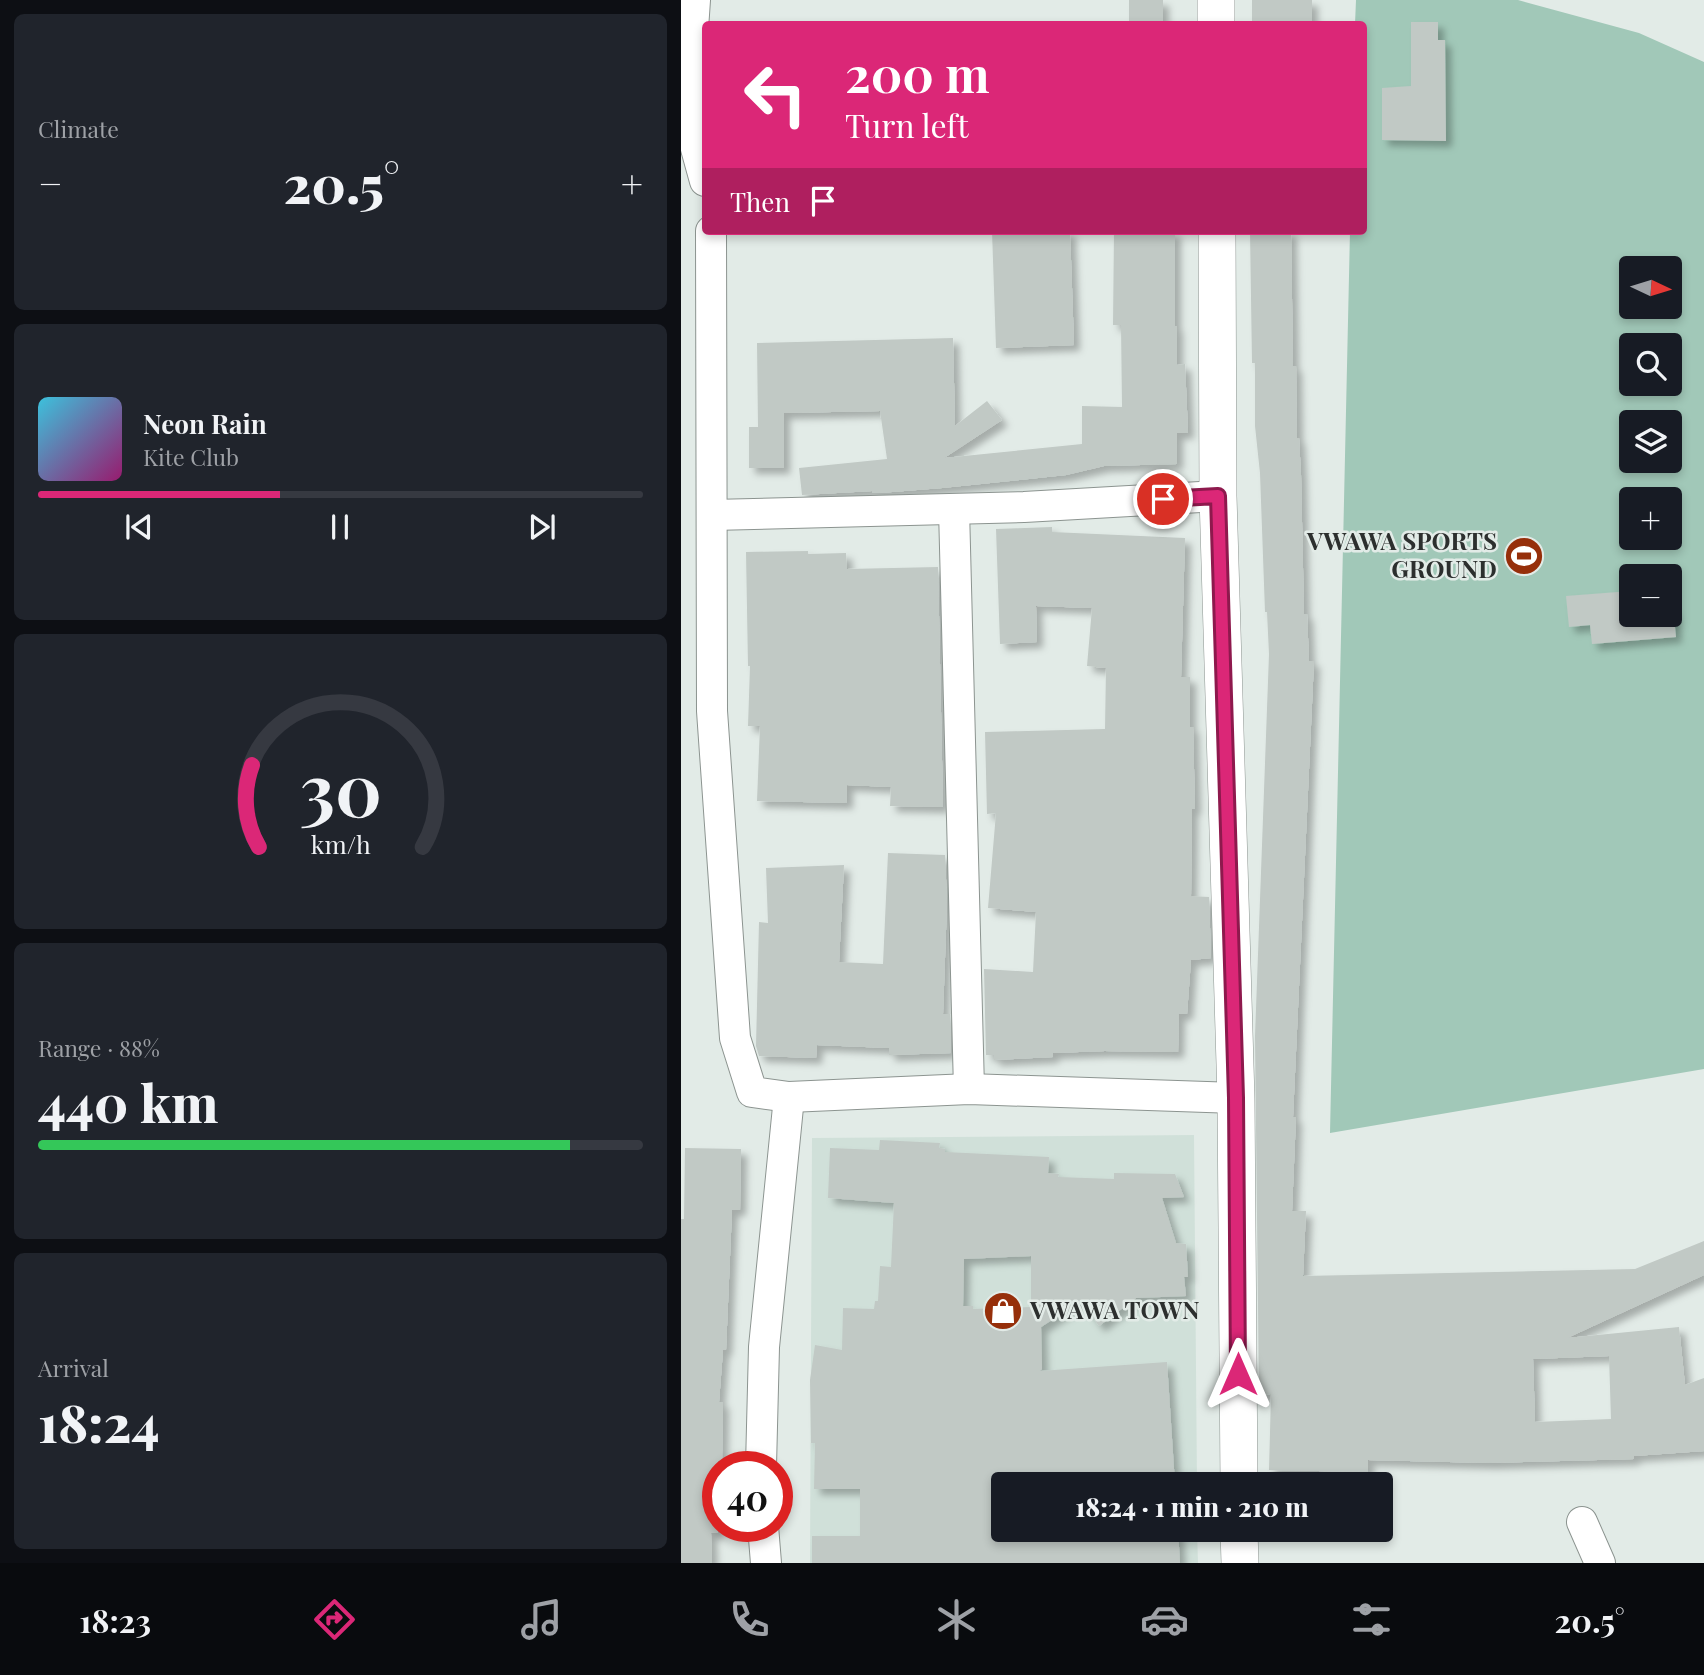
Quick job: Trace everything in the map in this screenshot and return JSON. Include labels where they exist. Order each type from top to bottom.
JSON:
[{"type":"street","points":[[695,0],[684,115],[702,172]]},
{"type":"street","points":[[1216,0],[1216,21]]},
{"type":"street","points":[[711,235],[712,711],[735,1038],[752,1092],[789,1097],[969,1089],[1236,1098]]},
{"type":"street","points":[[1217,235],[1218,496],[1236,1098],[1239,1472]]},
{"type":"street","points":[[712,515],[1024,507],[1218,496]]},
{"type":"street","points":[[954,509],[969,1089]]},
{"type":"street","points":[[761,1451],[764,1347],[789,1097]]},
{"type":"street","points":[[1582,1522],[1600,1563]]},
{"type":"street","points":[[764,1542],[766,1563]]},
{"type":"street","points":[[1239,1542],[1240,1563]]},
{"type":"shaded area","name":"VWAWA TOWN","points":[[1194,1135],[1197,1472],[991,1472],[991,1542],[1197,1542],[1198,1563],[810,1563],[812,1138]]},
{"type":"green space","name":"VWAWA SPORTS GROUND","points":[[1356,0],[1518,0],[1639,33],[1704,62],[1704,1069],[1330,1133],[1350,235],[1367,235],[1367,21],[1355,21]]},
{"type":"building","points":[[1129,0],[1163,0],[1163,21],[1129,21]]},
{"type":"building","points":[[1252,0],[1312,0],[1312,21],[1252,21]]},
{"type":"building","points":[[1411,22],[1438,22],[1438,40],[1445,40],[1446,141],[1382,140],[1382,88],[1411,86]]},
{"type":"building","points":[[992,235],[1070,235],[1074,345],[996,348]]},
{"type":"building","points":[[1114,235],[1175,235],[1177,365],[1185,364],[1188,433],[1177,433],[1177,464],[1104,466],[1066,475],[942,488],[802,495],[799,468],[887,459],[880,411],[784,413],[784,468],[749,468],[749,427],[758,427],[757,343],[953,338],[955,426],[987,401],[1002,420],[944,458],[1082,444],[1082,406],[1122,407],[1121,325],[1113,325]]},
{"type":"building","points":[[1250,235],[1291,235],[1293,366],[1296,366],[1297,438],[1301,475],[1304,614],[1307,614],[1309,661],[1314,661],[1293,1117],[1296,1117],[1292,1211],[1306,1211],[1303,1276],[1635,1269],[1704,1241],[1704,1275],[1567,1338],[1679,1327],[1685,1385],[1704,1378],[1704,1451],[1634,1456],[1634,1459],[1490,1463],[1368,1460],[1368,1472],[1269,1470],[1271,1394],[1259,1395],[1255,1036],[1269,654],[1260,473],[1255,426]],"holes":[[[1609,1356],[1611,1419],[1535,1422],[1533,1359]]]},
{"type":"building","points":[[1052,527],[1052,532],[1185,538],[1181,677],[1190,677],[1190,727],[1193,727],[1195,809],[1192,809],[1191,896],[1209,897],[1211,958],[1191,960],[1187,1014],[1179,1014],[1178,1052],[1053,1053],[1053,1057],[994,1060],[994,1055],[986,1055],[984,969],[1033,972],[1036,912],[988,908],[996,813],[987,814],[985,732],[1105,729],[1106,668],[1087,666],[1092,608],[1036,606],[1037,642],[1000,644],[996,529]]},
{"type":"building","points":[[808,551],[808,554],[846,553],[847,569],[938,567],[943,807],[890,806],[891,787],[847,785],[847,803],[757,801],[760,726],[748,726],[750,666],[746,552]]},
{"type":"building","points":[[1619,592],[1619,627],[1675,627],[1676,637],[1592,644],[1590,625],[1569,627],[1566,596]]},
{"type":"building","points":[[888,853],[945,855],[947,903],[943,1014],[950,1014],[951,1053],[889,1055],[889,1048],[817,1045],[816,1058],[759,1056],[756,1046],[759,922],[768,923],[766,868],[844,865],[839,962],[883,964]]},
{"type":"building","name":"VWAWA TOWN","points":[[880,1140],[940,1143],[939,1148],[945,1149],[945,1152],[1049,1157],[1048,1173],[1059,1174],[1058,1177],[1114,1179],[1114,1173],[1175,1174],[1184,1197],[1162,1198],[1176,1243],[1186,1244],[1186,1296],[1136,1298],[1099,1326],[1081,1301],[1041,1327],[1040,1371],[1167,1362],[1174,1472],[991,1472],[991,1542],[1179,1542],[1180,1563],[812,1563],[812,1536],[860,1536],[860,1489],[814,1489],[815,1443],[811,1443],[810,1380],[815,1345],[842,1350],[843,1308],[874,1309],[875,1301],[878,1301],[880,1266],[891,1267],[894,1203],[828,1198],[830,1148],[879,1150]],"holes":[[[1031,1256],[1031,1307],[973,1309],[973,1306],[963,1306],[964,1259]]]},
{"type":"building","points":[[685,1148],[741,1149],[740,1210],[732,1210],[726,1350],[723,1350],[719,1402],[723,1402],[722,1451],[702,1451],[702,1542],[711,1542],[712,1563],[681,1563],[681,1219],[684,1219]]},
{"type":"place","name":"VWAWA SPORTS GROUND","points":[[1524,556]]},
{"type":"place","name":"VWAWA TOWN","points":[[1003,1311]]},
{"type":"route","points":[[1163,499],[1218,496],[1236,1098],[1238,1374]]}]
